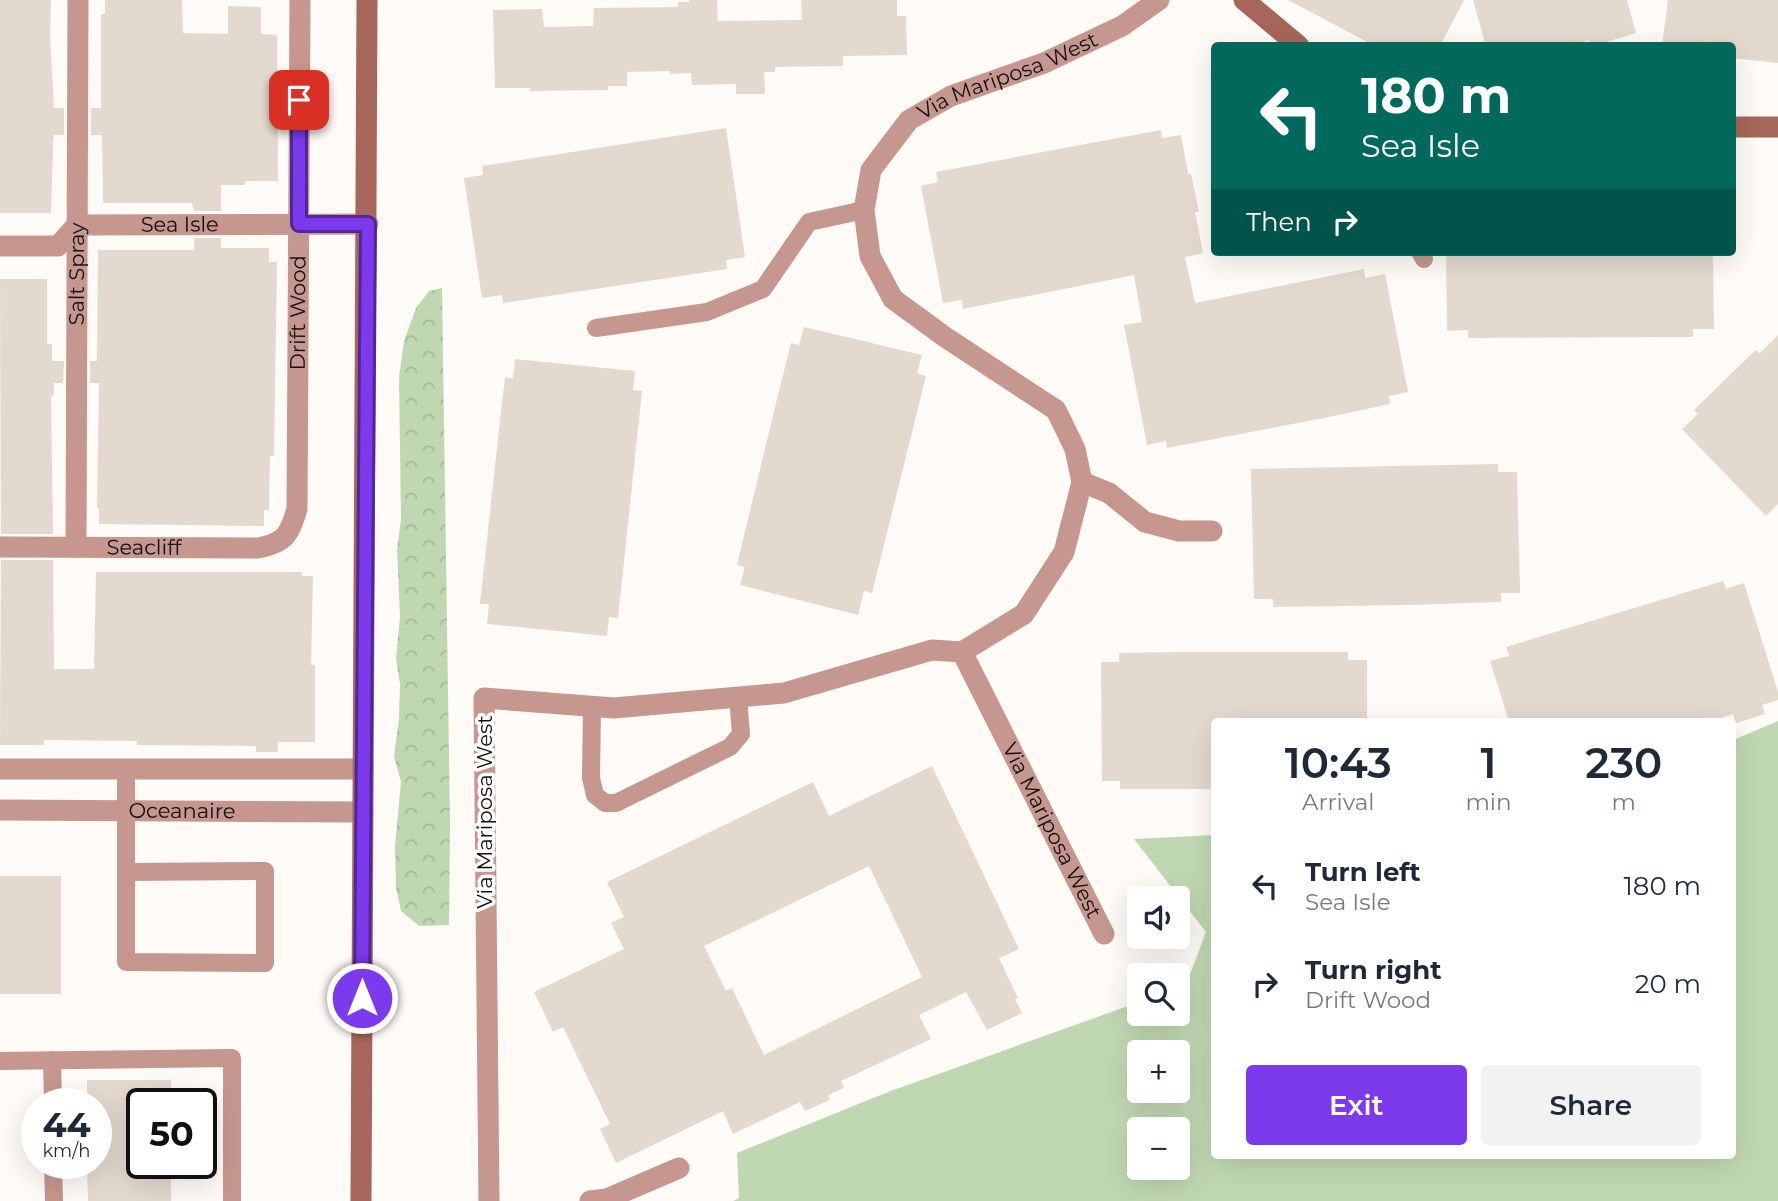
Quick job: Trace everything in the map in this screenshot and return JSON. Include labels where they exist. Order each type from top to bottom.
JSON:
[{"type":"main road","points":[[361,1201],[368,224],[367,0]]},
{"type":"main road","points":[[1244,0],[1294,42]]},
{"type":"main road","points":[[1736,127],[1778,127]]},
{"type":"street","name":"Salt Spray","points":[[76,547],[78,0]]},
{"type":"street","name":"Drift Wood","points":[[285,539],[297,509],[300,0]]},
{"type":"street","name":"Via Mariposa West","points":[[489,1201],[484,698],[614,708],[784,693],[932,650],[962,652],[1024,614],[1064,552],[1082,482],[1075,449],[1056,410],[945,337],[893,299],[870,256],[864,210],[871,170],[909,120],[951,96],[1044,63],[1122,26],[1159,0]]},
{"type":"street","name":"Sea Isle","points":[[78,225],[368,224]]},
{"type":"street","points":[[0,246],[58,246],[78,225]]},
{"type":"street","points":[[1082,482],[1109,493],[1145,522],[1179,531],[1212,531]]},
{"type":"street","name":"Seacliff","points":[[0,547],[258,548],[285,539]]},
{"type":"street","name":"Via Mariposa West","points":[[962,652],[1104,934]]},
{"type":"street","name":"Oceanaire","points":[[0,769],[363,769]]},
{"type":"street","name":"Oceanaire","points":[[0,810],[363,812]]},
{"type":"street","points":[[590,1201],[607,1199],[679,1168]]},
{"type":"lane","points":[[596,328],[708,312],[763,289],[809,222],[864,210]]},
{"type":"lane","points":[[592,706],[591,778],[595,795],[604,803],[616,803],[730,747],[741,734],[738,697]]},
{"type":"lane","points":[[125,769],[125,811],[127,962],[265,963],[265,871],[126,872]]},
{"type":"lane","points":[[0,1061],[232,1058],[232,1201]]},
{"type":"lane","points":[[52,1060],[53,1088]]},
{"type":"lane","points":[[53,1179],[54,1201]]},
{"type":"green space","points":[[442,288],[449,925],[419,926],[401,911],[396,888],[395,846],[401,782],[394,756],[400,684],[396,659],[400,617],[397,548],[401,520],[399,377],[404,341],[416,308],[429,291]]},
{"type":"green space","points":[[1778,721],[1778,1201],[733,1201],[739,1198],[737,1153],[888,1092],[1127,1006],[1127,1026],[1190,1026],[1190,974],[1206,932],[1190,911],[1190,886],[1170,886],[1134,839],[1211,835],[1211,1159],[1736,1159],[1736,739]]},
{"type":"building","points":[[0,0],[51,0],[54,108],[64,108],[64,135],[54,135],[51,213],[0,213]]},
{"type":"building","points":[[105,0],[182,0],[183,33],[228,34],[228,6],[261,7],[261,34],[277,35],[278,181],[245,181],[245,185],[221,185],[221,211],[194,211],[192,203],[103,203],[102,135],[91,135],[91,108],[101,108],[101,14],[105,14]]},
{"type":"building","points":[[717,0],[718,21],[802,20],[801,0],[897,0],[897,16],[906,16],[907,55],[843,56],[843,66],[775,67],[775,72],[764,72],[765,94],[736,94],[736,84],[692,85],[691,73],[670,74],[670,71],[627,72],[627,86],[608,86],[608,90],[530,91],[530,88],[495,88],[493,10],[542,9],[544,27],[593,26],[594,8],[678,7],[678,2]]},
{"type":"building","points":[[1288,0],[1464,0],[1442,42],[1367,42]]},
{"type":"building","points":[[1473,0],[1627,0],[1636,33],[1606,42],[1485,42]]},
{"type":"building","points":[[1668,0],[1778,0],[1778,63],[1736,58],[1736,42],[1663,42]]},
{"type":"building","points":[[726,128],[745,257],[726,260],[727,269],[503,303],[502,295],[482,298],[464,178],[483,175],[482,166]]},
{"type":"building","points":[[1161,130],[1162,138],[1181,135],[1199,212],[1195,212],[1203,253],[1185,257],[1195,303],[1364,269],[1365,278],[1385,274],[1408,392],[1389,396],[1390,404],[1329,417],[1167,448],[1166,441],[1147,445],[1124,325],[1142,322],[1134,275],[963,309],[962,300],[943,303],[921,186],[938,182],[936,172]]},
{"type":"building","points":[[194,238],[221,238],[221,248],[269,248],[269,262],[277,262],[274,456],[270,456],[269,510],[264,510],[264,526],[99,524],[99,383],[90,383],[90,361],[97,361],[98,250],[194,250]]},
{"type":"building","points":[[1446,256],[1713,256],[1714,329],[1693,329],[1693,337],[1468,338],[1468,330],[1447,331]]},
{"type":"building","points":[[0,279],[47,279],[47,344],[52,344],[52,361],[64,361],[63,383],[54,383],[54,394],[51,397],[53,534],[1,534]]},
{"type":"building","points":[[804,327],[922,355],[917,373],[926,376],[872,593],[864,591],[858,615],[740,585],[745,567],[737,565],[776,403],[791,343],[799,345]]},
{"type":"building","points":[[1778,335],[1778,504],[1766,516],[1682,429],[1698,414],[1694,410],[1756,350],[1760,353]]},
{"type":"building","points":[[515,359],[635,371],[633,390],[642,391],[618,618],[609,617],[607,636],[487,624],[489,604],[480,604],[505,377],[513,378]]},
{"type":"building","points":[[1498,464],[1498,472],[1517,472],[1520,593],[1501,593],[1501,602],[1407,605],[1273,607],[1273,599],[1254,599],[1251,469]]},
{"type":"building","points":[[1,560],[53,560],[54,669],[94,669],[96,572],[302,572],[302,576],[313,576],[311,665],[315,665],[315,742],[278,742],[278,752],[256,752],[256,746],[137,745],[137,741],[44,740],[44,745],[0,745]]},
{"type":"building","points":[[1723,581],[1726,589],[1744,583],[1778,692],[1778,700],[1762,705],[1765,714],[1736,723],[1733,714],[1720,718],[1508,718],[1490,661],[1509,656],[1506,647]]},
{"type":"building","points":[[1348,652],[1348,660],[1367,660],[1367,718],[1211,718],[1211,789],[1120,789],[1120,781],[1102,781],[1101,662],[1119,662],[1119,653]]},
{"type":"building","points":[[932,766],[1019,949],[999,958],[1022,1013],[987,1030],[966,992],[919,1015],[931,1039],[841,1081],[844,1088],[828,1095],[830,1100],[805,1111],[800,1102],[733,1134],[723,1111],[616,1163],[600,1129],[610,1124],[563,1027],[553,1032],[534,992],[624,949],[611,923],[624,917],[607,882],[813,782],[829,816]],"holes":[[[869,866],[922,977],[764,1055],[732,988],[726,991],[704,946]]]},
{"type":"building","points":[[0,876],[61,876],[61,994],[0,994]]},
{"type":"building","points":[[87,1080],[171,1080],[171,1088],[126,1088],[126,1179],[171,1179],[171,1201],[88,1201],[87,1179],[112,1179],[112,1088],[87,1088]]},
{"type":"route","points":[[299,100],[299,224],[368,224],[362,998]]}]
